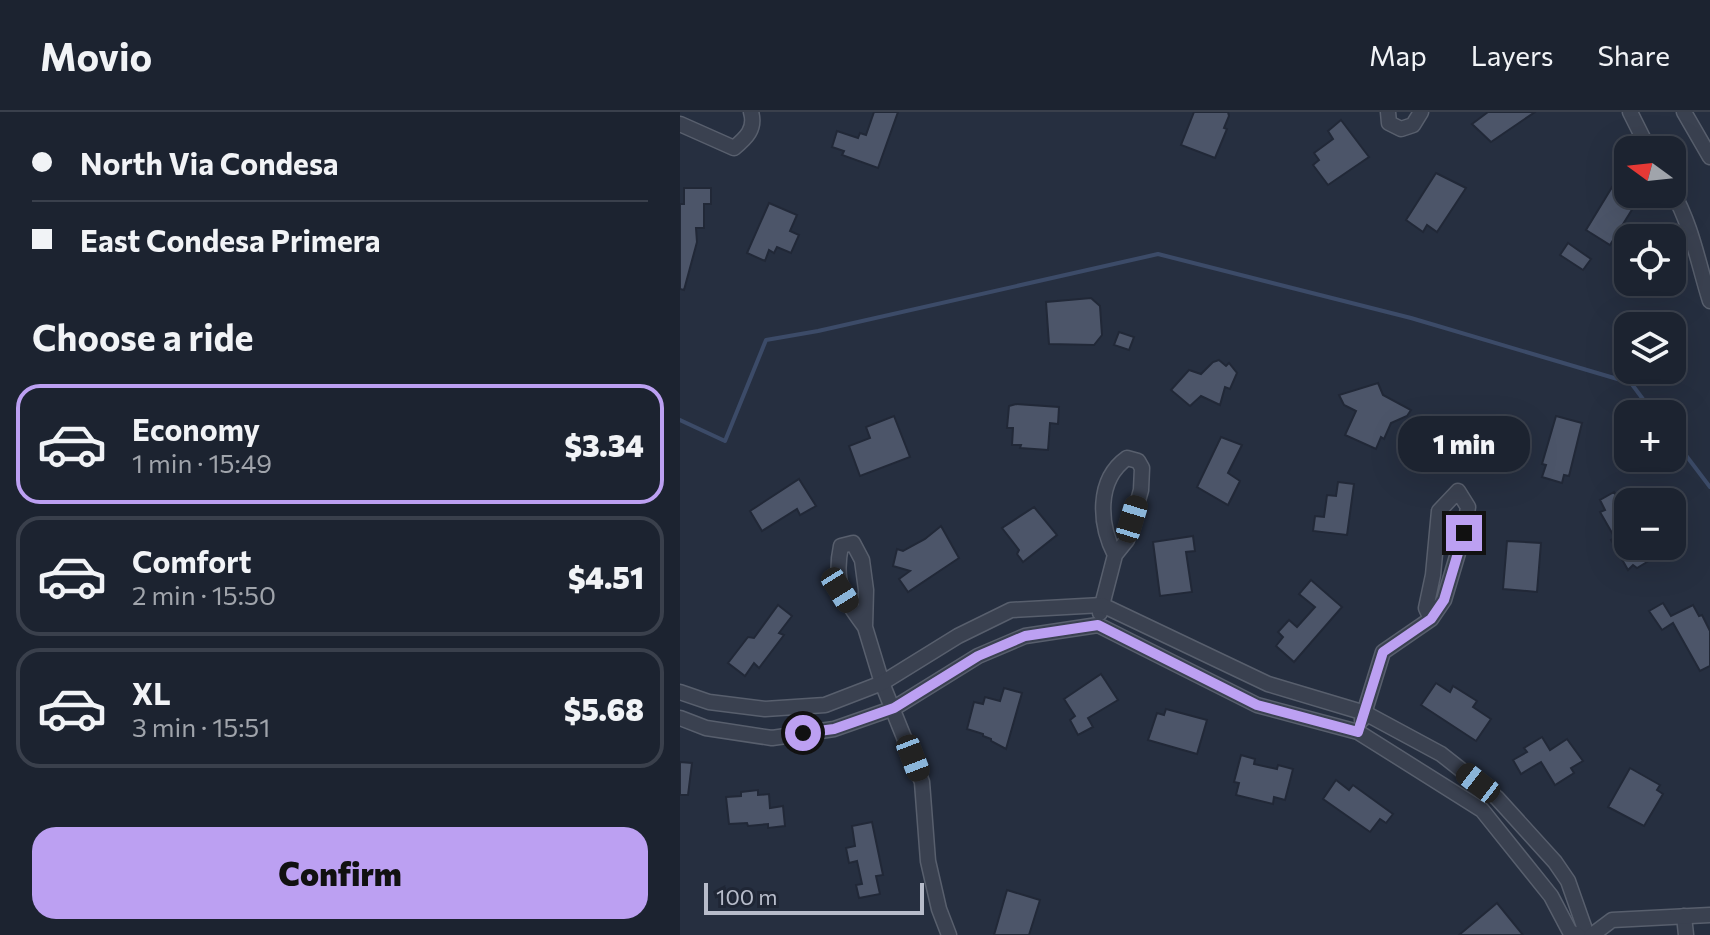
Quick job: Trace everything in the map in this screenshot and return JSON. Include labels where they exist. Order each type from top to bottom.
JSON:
[{"type":"street","points":[[680,124],[734,148],[751,131],[754,121],[751,112]]},
{"type":"street","points":[[1388,112],[1389,123],[1401,129],[1413,125],[1421,112]]},
{"type":"street","points":[[1684,112],[1710,157]]},
{"type":"street","points":[[1632,113],[1643,136]]},
{"type":"street","points":[[1682,208],[1710,301]]},
{"type":"street","points":[[1098,625],[1115,555],[1127,540],[1141,490],[1142,468],[1138,461],[1127,458],[1115,466],[1104,491],[1102,515],[1108,542],[1115,555]]},
{"type":"street","points":[[1358,732],[1383,652],[1431,619],[1444,600],[1464,533],[1468,507],[1458,491],[1439,511],[1433,575],[1426,608],[1431,619]]},
{"type":"street","points":[[865,627],[866,590],[862,560],[853,543],[841,546],[837,565],[840,590],[865,627],[882,683],[922,782],[928,861],[939,909],[949,935]]},
{"type":"street","points":[[680,692],[709,702],[765,709],[825,705],[882,683],[945,643],[1011,610],[1102,605],[1268,684],[1365,713],[1441,754],[1497,798],[1555,862],[1568,881],[1589,935],[1612,920],[1710,915]]},
{"type":"street","points":[[680,718],[706,728],[772,738],[834,729],[894,708],[978,656],[1025,636],[1098,625],[1257,705],[1358,732],[1482,810],[1551,896],[1570,932],[1578,935]]},
{"type":"street","points":[[1684,916],[1686,935]]},
{"type":"building","points":[[874,112],[898,112],[878,168],[842,155],[844,151],[832,147],[837,131],[858,138],[860,133],[866,135]]},
{"type":"building","points":[[1194,112],[1228,112],[1224,128],[1227,129],[1215,158],[1181,145]]},
{"type":"building","points":[[1488,112],[1535,112],[1491,142],[1472,124]]},
{"type":"building","points":[[1341,120],[1369,157],[1328,185],[1313,165],[1319,160],[1314,153],[1333,139],[1328,131]]},
{"type":"building","points":[[1436,173],[1466,188],[1437,232],[1427,225],[1423,232],[1406,220]]},
{"type":"building","points":[[1614,184],[1614,208],[1633,208],[1623,224],[1614,224],[1614,239],[1610,245],[1586,230]]},
{"type":"building","points":[[684,188],[711,188],[711,204],[704,204],[704,228],[696,228],[697,242],[684,290],[680,289],[680,204],[684,204]]},
{"type":"building","points":[[769,203],[797,215],[790,231],[799,235],[791,253],[777,247],[774,253],[769,250],[765,261],[747,253]]},
{"type":"building","points":[[1568,243],[1591,259],[1583,270],[1560,255]]},
{"type":"building","points":[[1091,298],[1100,306],[1102,335],[1094,345],[1049,344],[1046,302]]},
{"type":"building","points":[[1119,332],[1134,337],[1129,350],[1114,345]]},
{"type":"building","points":[[1219,360],[1226,366],[1229,363],[1237,373],[1230,389],[1225,387],[1220,405],[1201,396],[1190,406],[1171,390],[1189,370],[1201,374]]},
{"type":"building","points":[[1378,383],[1383,395],[1411,410],[1407,416],[1391,423],[1376,449],[1345,435],[1356,411],[1344,405],[1339,395]]},
{"type":"building","points":[[1009,406],[1059,407],[1058,424],[1050,423],[1048,450],[1012,445],[1013,428],[1007,428]]},
{"type":"building","points":[[894,416],[910,457],[860,476],[849,446],[870,438],[866,427]]},
{"type":"building","points":[[1556,416],[1582,423],[1569,476],[1564,475],[1562,483],[1542,477],[1546,465],[1542,464]]},
{"type":"building","points":[[1221,437],[1242,445],[1228,473],[1240,481],[1228,505],[1197,487]]},
{"type":"building","points":[[799,479],[816,506],[800,515],[797,509],[762,531],[750,511]]},
{"type":"building","points":[[1338,482],[1354,484],[1347,535],[1313,531],[1315,516],[1324,517],[1327,495],[1336,496]]},
{"type":"building","points":[[1614,492],[1614,536],[1600,512],[1605,510],[1600,500]]},
{"type":"building","points":[[1034,507],[1057,535],[1023,562],[1017,554],[1019,550],[1002,528]]},
{"type":"building","points":[[941,526],[959,558],[908,592],[899,579],[910,571],[893,566],[897,549],[903,551]]},
{"type":"building","points":[[1193,536],[1195,551],[1186,552],[1192,592],[1160,596],[1153,542]]},
{"type":"building","points":[[1507,541],[1541,543],[1537,592],[1503,589]]},
{"type":"building","points":[[1622,560],[1650,560],[1637,568],[1633,565],[1628,570]]},
{"type":"building","points":[[1311,580],[1342,607],[1294,662],[1276,646],[1283,637],[1278,632],[1289,620],[1297,627],[1315,607],[1299,594]]},
{"type":"building","points":[[1663,603],[1671,616],[1693,605],[1699,616],[1702,615],[1710,631],[1710,666],[1700,671],[1673,623],[1662,630],[1649,611]]},
{"type":"building","points":[[778,605],[792,616],[779,633],[784,635],[759,668],[754,663],[745,676],[728,663],[748,637],[754,638]]},
{"type":"building","points":[[1101,674],[1118,700],[1088,718],[1093,727],[1078,735],[1070,720],[1075,716],[1064,699]]},
{"type":"building","points":[[1436,683],[1450,692],[1453,686],[1477,701],[1473,707],[1491,719],[1476,741],[1421,705]]},
{"type":"building","points":[[1004,688],[1022,693],[1006,749],[983,734],[967,729],[974,702],[983,704],[985,697],[1000,701]]},
{"type":"building","points":[[1166,709],[1207,720],[1197,754],[1148,740],[1157,713],[1164,715]]},
{"type":"building","points":[[1542,737],[1550,750],[1567,739],[1583,761],[1571,768],[1574,773],[1555,785],[1541,762],[1521,774],[1513,760],[1527,752],[1524,748]]},
{"type":"building","points":[[1241,755],[1255,759],[1254,764],[1293,769],[1285,800],[1274,797],[1273,804],[1236,795],[1239,783],[1234,782]]},
{"type":"building","points":[[680,762],[692,763],[688,795],[680,795]]},
{"type":"building","points":[[1630,768],[1660,785],[1657,790],[1663,794],[1644,826],[1608,807]]},
{"type":"building","points":[[1336,780],[1349,790],[1353,785],[1393,814],[1386,823],[1380,819],[1370,832],[1323,799]]},
{"type":"building","points":[[758,790],[758,795],[769,794],[770,808],[783,806],[785,826],[768,828],[768,824],[729,824],[726,797]]},
{"type":"building","points":[[872,822],[883,875],[876,876],[880,894],[859,898],[856,885],[862,884],[857,861],[849,863],[846,848],[855,846],[852,826]]},
{"type":"building","points":[[1007,890],[1040,900],[1029,935],[994,935]]},
{"type":"building","points":[[1497,903],[1523,935],[1459,935]]},
{"type":"waterway","points":[[680,420],[725,441],[766,340],[1158,254],[1411,318],[1631,383],[1644,400]]},
{"type":"waterway","points":[[1686,455],[1710,487]]},
{"type":"route","points":[[803,733],[834,729],[894,708],[978,656],[1025,636],[1098,625],[1257,705],[1358,732],[1383,652],[1431,619],[1444,600],[1464,533]]}]
